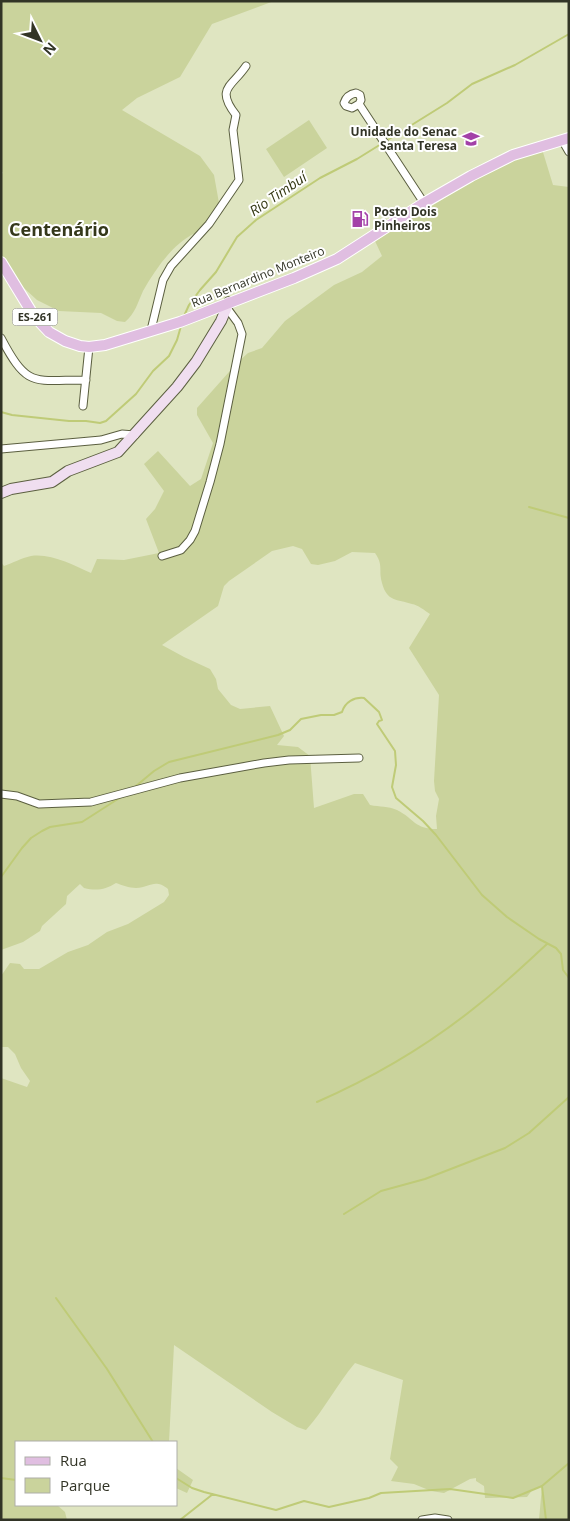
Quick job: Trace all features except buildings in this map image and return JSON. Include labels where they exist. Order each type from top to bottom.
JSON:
[{"type":"main road","name":"Rua Bernardino Monteiro","points":[[1,262],[34,316],[43,326],[65,341],[89,348],[105,345],[228,305],[337,259],[424,203],[471,176],[513,155],[565,139]]},
{"type":"street","points":[[151,330],[163,280],[171,266],[209,224],[236,184],[239,176],[236,165],[234,130],[236,115],[227,101],[226,91],[228,86],[236,80],[246,66]]},
{"type":"street","points":[[359,104],[424,203]]},
{"type":"street","points":[[565,139],[569,152]]},
{"type":"street","points":[[1,493],[11,489],[52,482],[68,471],[118,452],[178,387],[196,362],[228,305]]},
{"type":"street","points":[[162,556],[181,550],[190,540],[195,531],[210,482],[242,334],[228,305]]},
{"type":"street","points":[[1,338],[17,366],[32,379],[86,380]]},
{"type":"street","points":[[83,406],[89,348]]},
{"type":"street","points":[[1,448],[101,440],[122,434],[135,435]]},
{"type":"street","points":[[1,794],[17,796],[39,804],[79,803],[110,798],[180,778],[264,763],[289,760],[359,758]]},
{"type":"street","points":[[422,1520],[435,1518],[448,1520]]},
{"type":"green space","points":[[1,1],[274,1],[212,24],[180,77],[137,98],[122,110],[200,156],[214,175],[219,203],[211,220],[198,237],[193,234],[185,239],[164,259],[143,291],[134,312],[125,322],[117,321],[101,313],[59,311],[37,300],[13,278],[1,259],[1,174],[3,173],[1,170]]},
{"type":"green space","points":[[309,120],[327,148],[284,177],[266,149]]},
{"type":"green space","points":[[542,149],[553,185],[569,187],[569,1520],[539,1520],[542,1486],[533,1489],[527,1497],[485,1498],[484,1486],[476,1481],[476,1478],[470,1479],[444,1493],[431,1491],[414,1484],[391,1481],[398,1467],[390,1459],[403,1380],[355,1363],[306,1430],[297,1427],[272,1412],[174,1345],[169,1441],[15,1441],[15,1506],[58,1506],[65,1512],[67,1520],[1,1520],[1,1078],[27,1087],[30,1081],[21,1068],[15,1054],[8,1047],[1,1047],[1,976],[10,963],[20,964],[24,969],[39,969],[68,952],[88,945],[107,932],[128,924],[164,902],[169,895],[168,889],[159,884],[136,888],[116,883],[96,890],[84,888],[80,884],[67,896],[66,904],[42,926],[40,931],[23,942],[1,950],[1,562],[4,566],[31,556],[46,556],[62,560],[91,573],[97,559],[124,560],[159,553],[146,519],[155,509],[164,491],[144,464],[158,451],[190,486],[201,479],[213,443],[197,415],[197,408],[237,363],[248,353],[262,348],[285,321],[334,285],[362,272],[382,256],[375,241],[490,170],[526,153]],"holes":[[[293,546],[302,549],[311,564],[318,565],[335,561],[352,552],[375,553],[379,561],[381,579],[387,594],[393,599],[416,605],[430,614],[409,648],[439,695],[434,781],[435,791],[439,799],[436,816],[437,829],[429,829],[419,825],[394,809],[370,805],[363,794],[354,794],[314,808],[310,756],[298,747],[277,745],[284,736],[270,706],[240,709],[231,705],[218,689],[216,679],[210,669],[162,645],[218,606],[224,586],[272,551]]]},
{"type":"green space","points":[[178,1469],[193,1480],[187,1493],[178,1489]]},
{"type":"waterway","name":"Rio Timbuí","points":[[184,316],[189,305],[216,272],[237,237],[256,220],[320,178],[357,159],[447,103],[472,84],[515,65],[569,34]]},
{"type":"waterway","name":"Rio Timbuí","points":[[1,412],[12,415],[69,421],[100,423],[106,421],[136,394],[153,371],[169,356],[181,326]]},
{"type":"waterway","points":[[529,507],[569,518]]},
{"type":"waterway","points":[[136,786],[154,771],[169,762],[278,735],[290,730],[301,719],[321,715],[334,715],[342,712],[345,705],[350,701],[364,698],[379,712],[382,720],[377,724],[395,751],[396,765],[392,787],[396,798],[436,835],[482,895],[507,917],[556,948],[561,954],[563,970],[569,978]]},
{"type":"waterway","points":[[1,877],[31,838],[50,827],[82,822],[121,797]]},
{"type":"waterway","points":[[317,1102],[380,1071],[441,1033],[487,998],[547,944]]},
{"type":"waterway","points":[[344,1214],[381,1191],[425,1179],[505,1148],[529,1133],[569,1097]]},
{"type":"waterway","points":[[56,1298],[107,1369],[152,1441]]},
{"type":"waterway","points":[[178,1479],[192,1488],[204,1492],[276,1510],[304,1501],[329,1507],[369,1498],[381,1493],[450,1489],[513,1498],[542,1486],[569,1463]]},
{"type":"waterway","points":[[1,1478],[15,1480]]},
{"type":"waterway","points":[[542,1486],[546,1520]]},
{"type":"waterway","points":[[180,1520],[213,1494]]},
{"type":"place","name":"Unidade do Senac Santa Teresa","points":[[471,139]]},
{"type":"place","name":"Posto Dois Pinheiros","points":[[360,219]]},
{"type":"district","name":"Centenário","points":[[59,230]]}]
